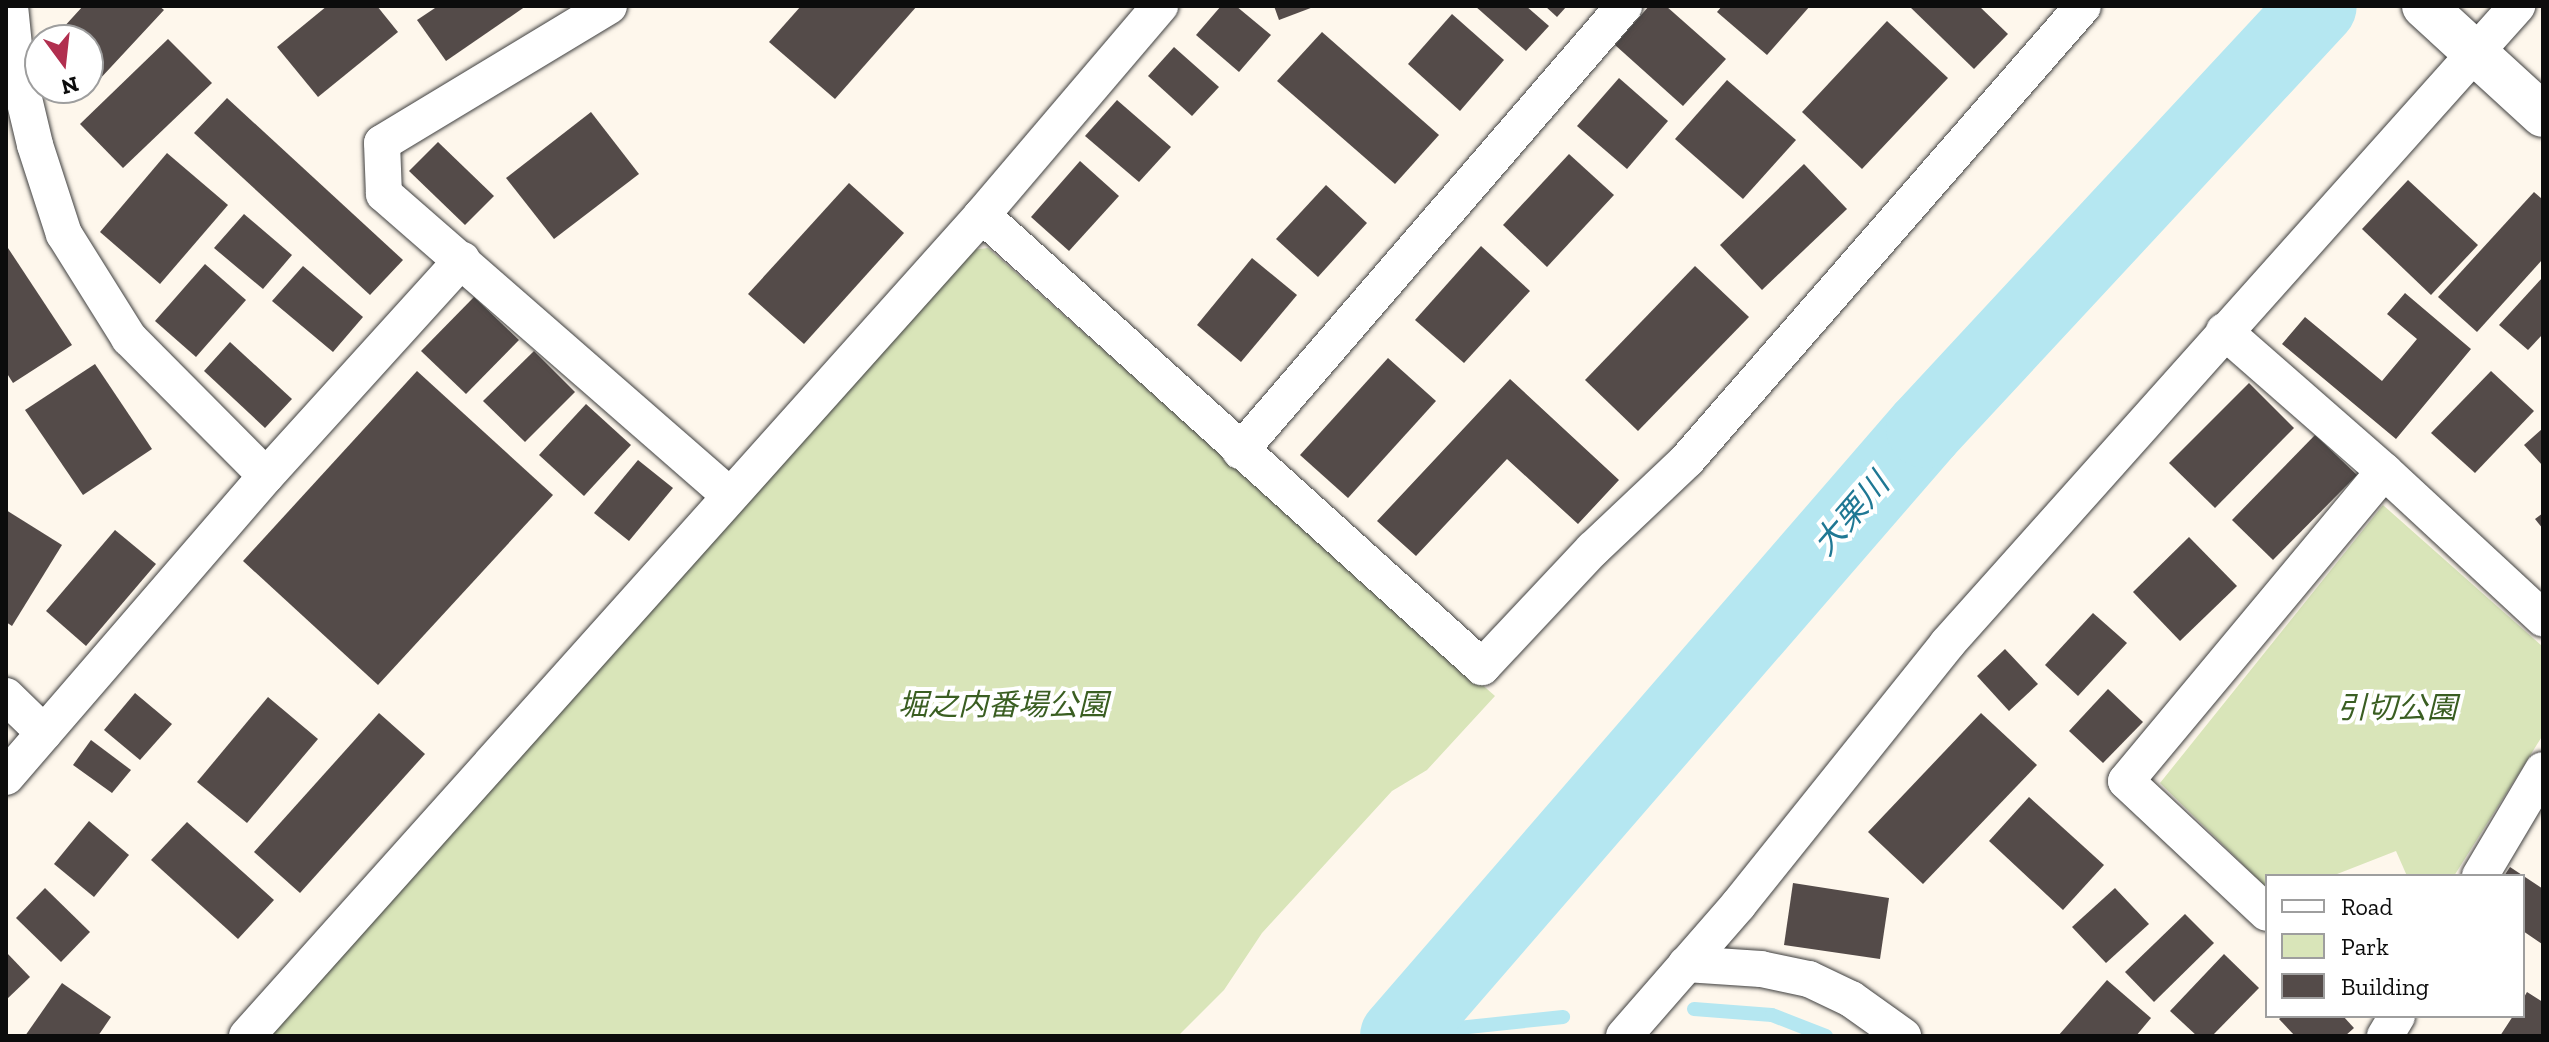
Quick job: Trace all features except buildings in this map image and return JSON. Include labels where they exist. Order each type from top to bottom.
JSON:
[{"type":"street","points":[[10,6],[19,78],[35,145],[64,234],[129,338],[266,476]]},
{"type":"street","points":[[609,6],[382,143],[384,194],[729,495]]},
{"type":"street","points":[[247,1036],[982,215],[1160,6]]},
{"type":"street","points":[[1240,451],[1624,6]]},
{"type":"street","points":[[982,215],[1482,667],[1593,549],[1687,460],[2083,6]]},
{"type":"street","points":[[1624,1036],[1947,644],[2224,331],[2448,28],[2517,6]]},
{"type":"street","points":[[2448,28],[2543,115]]},
{"type":"street","points":[[6,777],[266,476],[462,260]]},
{"type":"street","points":[[2224,331],[2384,471],[2543,618]]},
{"type":"street","points":[[2265,911],[2126,781],[2384,471]]},
{"type":"street","points":[[6,696],[44,733]]},
{"type":"street","points":[[2481,874],[2543,770]]},
{"type":"street","points":[[1686,964],[1761,969],[1809,979],[1851,999],[1903,1036]]},
{"type":"green space","name":"堀之内番場公園","points":[[988,248],[1495,696],[1427,770],[1392,791],[1262,933],[1224,990],[1178,1036],[270,1036],[963,251]]},
{"type":"green space","name":"引切公園","points":[[2383,505],[2543,647],[2543,735],[2455,874],[2406,874],[2396,851],[2337,874],[2265,874],[2265,886],[2160,783]]},
{"type":"waterway","name":"大栗川","points":[[1399,1036],[1925,429],[2318,6]]},
{"type":"waterway","points":[[1694,1009],[1772,1015],[1826,1036]]},
{"type":"waterway","points":[[1401,1034],[1563,1017]]}]
